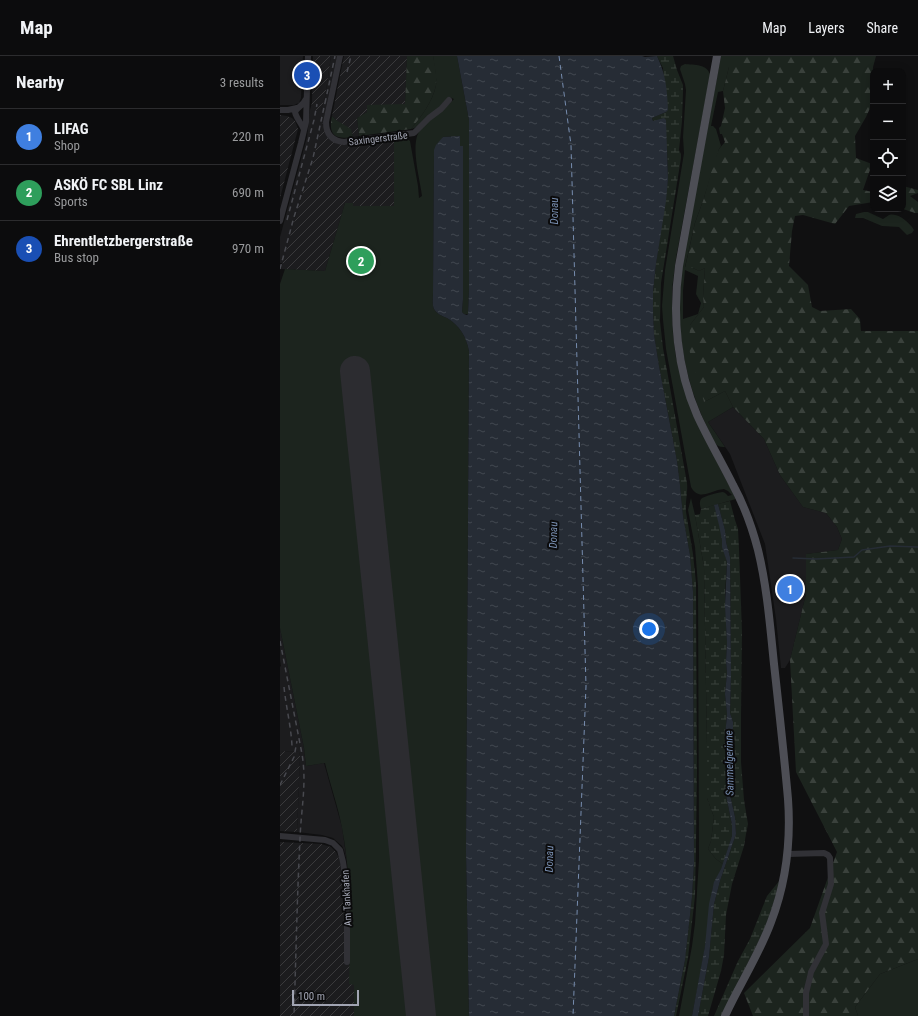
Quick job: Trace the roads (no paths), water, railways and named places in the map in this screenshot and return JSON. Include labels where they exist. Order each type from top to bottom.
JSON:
[{"type":"main road","points":[[718,56],[679,266],[676,297],[677,336],[682,368],[692,402],[743,506],[761,564],[771,629],[790,823],[788,854],[780,894],[771,923],[725,1016]]},
{"type":"street","points":[[280,221],[304,130],[308,56]]},
{"type":"street","name":"Saxingerstraße","points":[[340,56],[326,122],[328,134],[336,140],[344,142],[414,133],[449,100]]},
{"type":"street","points":[[304,130],[295,112],[304,104],[306,98]]},
{"type":"street","points":[[282,110],[303,108],[306,113]]},
{"type":"street","points":[[282,110],[302,119],[305,117],[306,113]]},
{"type":"street","name":"Am Tankhafen","points":[[280,836],[325,840],[333,843],[340,850],[344,862],[346,883],[347,962]]},
{"type":"street","points":[[788,854],[824,854],[828,855],[830,858],[831,884],[822,913],[826,944],[810,977],[806,993],[806,1016]]},
{"type":"water","name":"Donau","points":[[457,56],[657,56],[664,76],[668,110],[652,118],[653,121],[664,118],[666,120],[668,179],[653,291],[654,334],[677,461],[683,516],[690,555],[693,592],[694,863],[685,960],[674,1016],[469,1016],[466,852],[469,351],[462,332],[456,324],[440,315],[433,307],[434,150],[436,145],[443,137],[460,136],[460,146],[463,146],[462,312],[467,315],[468,314],[469,120]]},
{"type":"water","name":"Sammelgerinne","points":[[718,504],[730,557],[730,713],[733,728],[731,739],[732,752],[730,764],[730,795],[735,817],[736,834],[714,904],[709,957],[698,1016],[692,1016],[705,946],[709,904],[714,882],[721,869],[732,836],[732,825],[726,795],[728,755],[725,737],[727,714],[725,694],[727,643],[725,606],[727,562],[722,547],[722,540],[714,505]]},
{"type":"waterway","points":[[793,558],[816,559],[854,557],[862,550],[890,546],[918,547]]},
{"type":"railway","points":[[325,103],[335,56]]},
{"type":"railway","points":[[347,72],[351,56]]},
{"type":"railway","points":[[280,269],[294,217],[313,158],[326,98]]},
{"type":"railway","points":[[287,220],[317,104]]},
{"type":"railway","points":[[280,641],[302,754],[304,776],[299,861],[294,1016]]},
{"type":"railway","points":[[284,687],[292,746]]},
{"type":"railway","points":[[280,785],[294,757],[297,741]]},
{"type":"place","name":"Ehrentletzbergerstraße","points":[[307,75]]},
{"type":"place","name":"ASKÖ FC SBL Linz","points":[[361,261]]},
{"type":"place","name":"LIFAG","points":[[790,589]]}]
